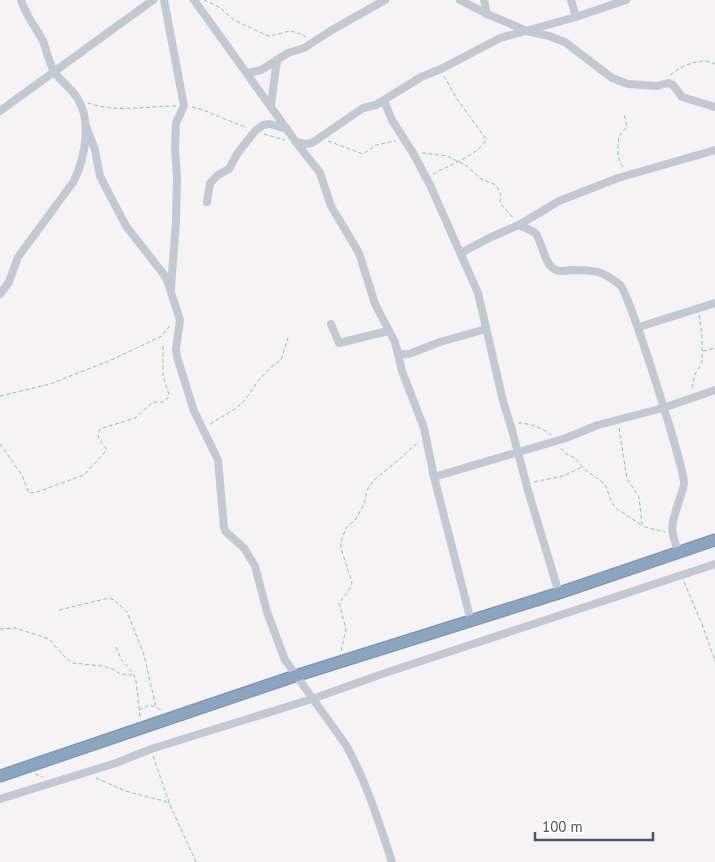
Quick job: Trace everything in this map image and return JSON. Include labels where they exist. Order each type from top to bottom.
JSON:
[{"type":"highway","points":[[0,776],[140,727],[295,676],[559,594],[715,540]]},
{"type":"street","points":[[21,0],[25,13],[42,40],[55,73],[70,88],[82,108],[102,180],[126,226],[165,276],[178,313],[180,327],[176,349],[177,357],[194,411],[218,460],[224,528],[244,548],[255,566],[267,612],[284,660],[346,745],[354,759],[363,779],[392,862]]},
{"type":"street","points":[[0,111],[55,73],[153,0]]},
{"type":"street","points":[[164,0],[184,106],[176,123],[176,221],[170,292]]},
{"type":"street","points":[[194,0],[320,173],[331,206],[360,252],[375,304],[395,342],[424,428],[434,477],[471,621]]},
{"type":"street","points":[[248,73],[261,70],[288,53],[304,48],[385,0]]},
{"type":"street","points":[[460,0],[527,31],[565,42],[612,78],[628,84],[659,86],[670,83],[682,97],[715,107]]},
{"type":"street","points":[[484,0],[487,14]]},
{"type":"street","points":[[571,0],[576,17]]},
{"type":"street","points":[[296,142],[312,143],[363,108],[384,101],[421,77],[441,69],[500,38],[576,17],[626,0]]},
{"type":"street","points":[[271,105],[277,60]]},
{"type":"street","points":[[384,101],[392,120],[426,178],[478,293],[500,392],[525,483],[559,594]]},
{"type":"street","points":[[207,202],[210,183],[230,168],[237,154],[254,131],[263,125],[270,124],[288,129]]},
{"type":"street","points":[[0,294],[9,282],[18,256],[74,181],[80,169],[86,126]]},
{"type":"street","points":[[461,253],[519,225],[558,201],[618,178],[715,150]]},
{"type":"street","points":[[519,225],[534,233],[547,260],[555,270],[602,272],[624,289],[639,327],[684,482],[672,522],[672,534],[679,553]]},
{"type":"street","points":[[639,327],[715,303]]},
{"type":"street","points":[[331,324],[339,343],[388,331]]},
{"type":"street","points":[[398,354],[409,354],[440,342],[486,329]]},
{"type":"street","points":[[434,477],[617,420],[663,408],[715,390]]},
{"type":"street","points":[[0,800],[85,773],[151,749],[312,700],[715,564]]},
{"type":"path","points":[[204,0],[219,7],[234,20],[268,36],[287,30],[296,31],[309,37],[322,36]]},
{"type":"path","points":[[659,86],[675,71],[686,65],[707,61],[715,64]]},
{"type":"path","points":[[426,178],[483,145],[486,139],[457,99],[441,69]]},
{"type":"path","points":[[78,100],[98,107],[114,109],[125,107],[184,106],[203,110],[254,131],[296,142]]},
{"type":"path","points":[[624,114],[627,127],[619,136],[618,159],[629,176]]},
{"type":"path","points":[[328,141],[363,154],[376,145],[403,138]]},
{"type":"path","points":[[413,153],[447,156],[467,166],[481,179],[496,185],[501,196],[500,203],[519,225]]},
{"type":"path","points":[[690,398],[694,374],[701,365],[701,325],[698,309]]},
{"type":"path","points":[[0,396],[50,384],[117,357],[162,336],[178,313]]},
{"type":"path","points":[[203,428],[235,409],[246,399],[257,382],[270,368],[281,360],[288,338]]},
{"type":"path","points":[[0,444],[22,475],[29,493],[37,492],[84,475],[106,451],[98,437],[100,429],[135,418],[153,402],[162,402],[168,398],[163,375],[163,346]]},
{"type":"path","points":[[702,351],[715,348]]},
{"type":"path","points":[[617,420],[628,482],[639,497],[643,526]]},
{"type":"path","points":[[510,424],[519,422],[547,432],[566,454],[575,458],[582,467],[605,484],[614,506],[643,526],[672,534]]},
{"type":"path","points":[[336,664],[343,648],[346,632],[339,603],[348,592],[352,583],[341,548],[345,530],[356,518],[364,504],[367,490],[374,480],[413,448],[424,428]]},
{"type":"path","points":[[525,483],[563,476],[582,467]]},
{"type":"path","points":[[680,575],[690,593],[715,661]]},
{"type":"path","points":[[59,610],[109,598],[124,608],[144,655],[156,707]]},
{"type":"path","points":[[0,629],[15,628],[49,639],[72,662],[102,666],[113,669],[120,674],[134,676]]},
{"type":"path","points":[[116,647],[121,660],[134,676],[136,682],[140,727]]},
{"type":"path","points":[[139,710],[150,705],[177,715]]},
{"type":"path","points":[[151,749],[170,805],[196,862]]},
{"type":"path","points":[[85,773],[124,791],[164,801],[170,805]]}]
